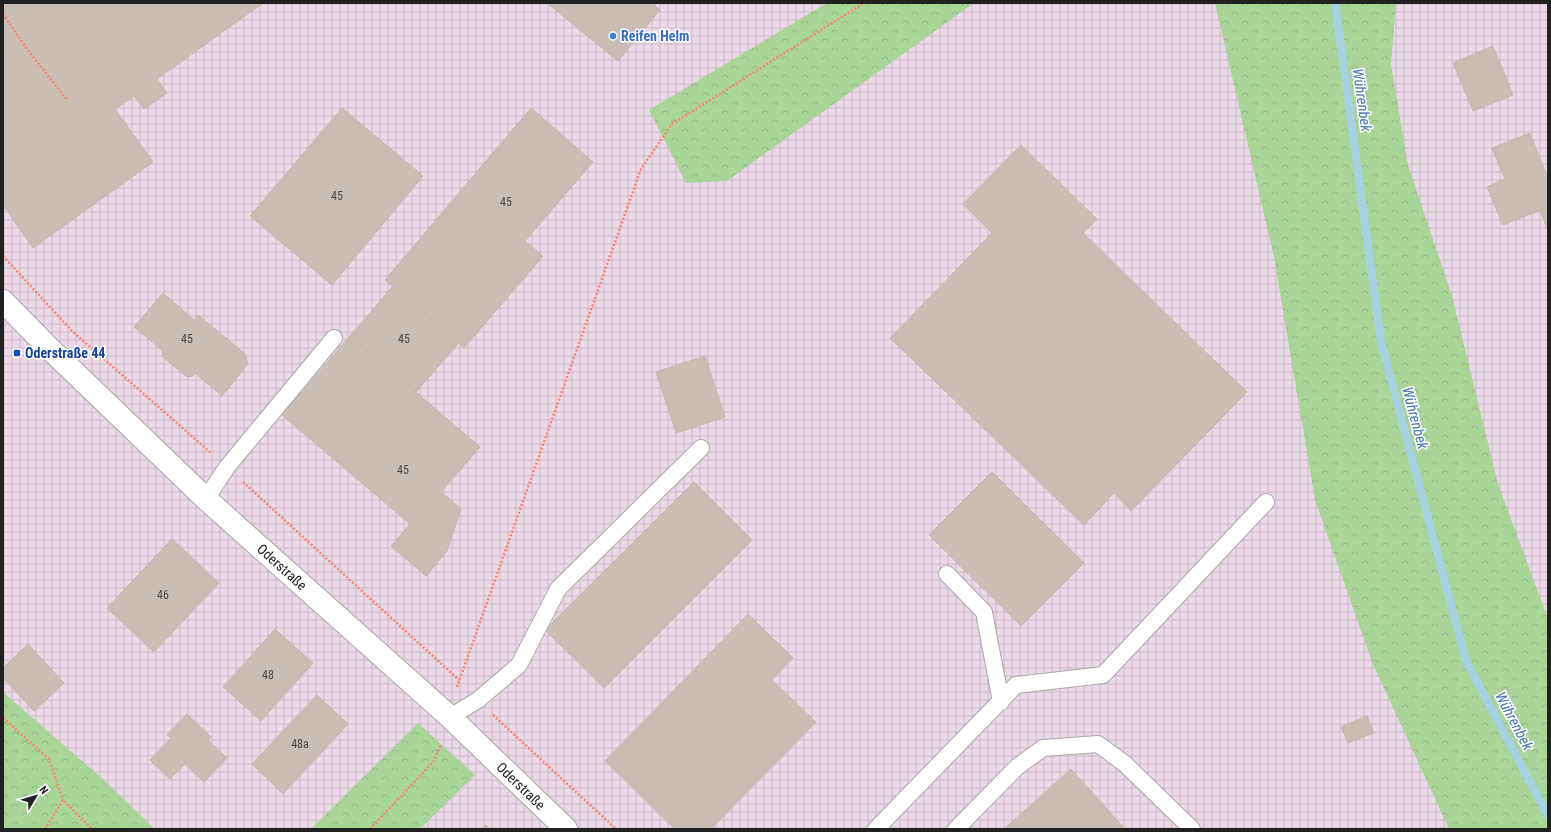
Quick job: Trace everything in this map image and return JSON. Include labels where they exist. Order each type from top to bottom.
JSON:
[{"type":"street","name":"Oderstraße","points":[[3,301],[48,347],[206,499],[450,717],[566,829]]},
{"type":"lane","points":[[206,499],[227,467],[334,338]]},
{"type":"lane","points":[[450,717],[478,700],[519,664],[558,590],[701,448]]},
{"type":"lane","points":[[876,829],[1016,685],[1103,675],[1266,502]]},
{"type":"lane","points":[[947,574],[984,612],[1001,702]]},
{"type":"lane","points":[[956,829],[1017,767],[1044,748],[1098,744],[1125,764],[1192,829]]},
{"type":"path","points":[[370,829],[434,762],[450,717],[458,680],[640,169],[672,124],[864,3]]},
{"type":"path","points":[[3,14],[27,49],[68,101]]},
{"type":"path","points":[[3,256],[72,331],[227,467],[458,680],[616,829]]},
{"type":"path","points":[[3,718],[49,759],[62,800],[92,829]]},
{"type":"path","points":[[45,829],[62,800]]},
{"type":"shaded area","points":[[3,3],[1548,3],[1548,829],[12,829],[3,733]]},
{"type":"green space","points":[[827,3],[974,3],[727,181],[686,183],[649,110]]},
{"type":"green space","points":[[1215,3],[1396,3],[1391,64],[1408,165],[1452,296],[1498,484],[1548,619],[1548,829],[1449,829],[1372,662],[1315,500],[1274,257]]},
{"type":"green space","points":[[3,692],[106,782],[155,829],[3,829]]},
{"type":"green space","points":[[418,723],[475,775],[420,829],[311,829]]},
{"type":"building","points":[[3,3],[263,3],[157,79],[167,93],[144,109],[134,96],[115,109],[153,162],[33,248],[3,205]]},
{"type":"building","name":"Reifen Helm","points":[[547,3],[652,3],[660,10],[618,61]]},
{"type":"building","points":[[1493,46],[1513,95],[1473,111],[1453,63]]},
{"type":"building","points":[[342,108],[423,176],[332,285],[250,216]]},
{"type":"building","points":[[531,108],[593,162],[525,241],[543,256],[464,348],[385,280]]},
{"type":"building","points":[[1530,133],[1548,179],[1548,207],[1503,225],[1487,187],[1505,179],[1492,148]]},
{"type":"building","points":[[1021,145],[1097,219],[1083,233],[1247,392],[1131,511],[1114,493],[1084,525],[890,338],[992,233],[963,204]]},
{"type":"building","points":[[1548,207],[1548,231],[1540,210]]},
{"type":"building","points":[[393,286],[459,343],[416,392],[350,336]]},
{"type":"building","points":[[163,293],[194,320],[198,315],[245,354],[248,364],[222,396],[195,373],[193,376],[187,377],[163,357],[162,350],[134,327]]},
{"type":"building","points":[[350,336],[480,447],[441,492],[461,509],[447,551],[426,576],[391,546],[410,524],[282,415]]},
{"type":"building","points":[[705,356],[725,417],[676,433],[656,372]]},
{"type":"building","points":[[992,472],[1084,563],[1021,626],[929,535]]},
{"type":"building","points":[[694,482],[752,540],[604,688],[545,630]]},
{"type":"building","points":[[172,539],[219,583],[154,652],[107,608]]},
{"type":"building","points":[[748,614],[793,658],[772,680],[816,722],[711,829],[675,829],[605,761]]},
{"type":"building","points":[[275,629],[313,663],[261,721],[223,687]]},
{"type":"building","points":[[28,644],[64,683],[34,711],[3,678],[3,668]]},
{"type":"building","points":[[317,695],[348,724],[283,794],[252,764]]},
{"type":"building","points":[[187,714],[211,737],[208,740],[227,758],[204,782],[185,764],[170,779],[150,760],[171,738],[167,735]]},
{"type":"building","points":[[1367,716],[1374,733],[1348,743],[1341,727]]},
{"type":"building","points":[[1071,769],[1125,829],[1004,829]]},
{"type":"building","points":[[486,825],[489,829],[481,829]]},
{"type":"waterway","name":"Wührenbek","points":[[1335,3],[1381,342],[1466,661],[1548,816]]},
{"type":"place","name":"Reifen Helm","points":[[613,36]]},
{"type":"place","name":"Oderstraße 44","points":[[17,353]]}]
